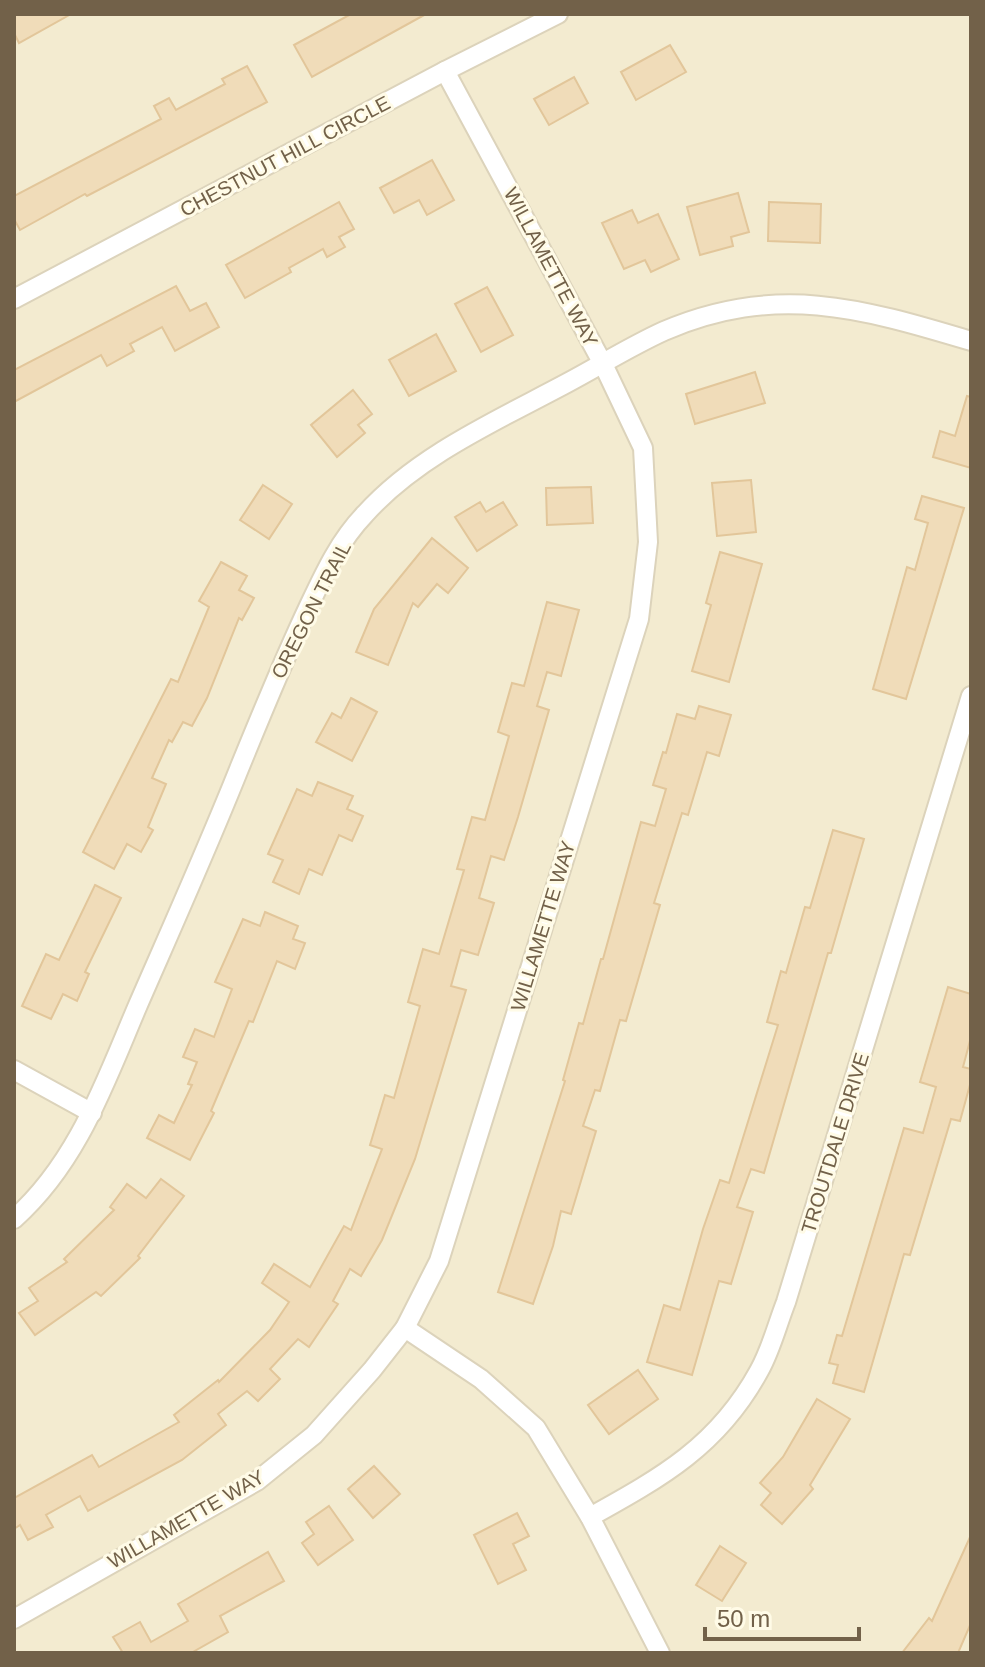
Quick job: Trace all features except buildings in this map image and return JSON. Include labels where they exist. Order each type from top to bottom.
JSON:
[{"type":"street","name":"CHESTNUT HILL CIRCLE","points":[[14,299],[558,14]]},
{"type":"street","name":"WILLAMETTE WAY","points":[[14,1619],[257,1481],[314,1435],[405,1328],[439,1261],[639,619],[648,542],[643,448],[603,364],[445,71]]},
{"type":"street","name":"OREGON TRAIL","points":[[14,1219],[53,1179],[92,1113],[284,658],[335,552],[365,514],[402,479],[474,433],[664,331],[723,311],[769,303],[840,307],[971,341]]},
{"type":"street","name":"TROUTDALE DRIVE","points":[[590,1517],[651,1483],[695,1453],[728,1418],[760,1370],[786,1302],[971,696]]},
{"type":"street","points":[[14,1070],[92,1113]]},
{"type":"street","points":[[405,1328],[481,1379],[536,1428],[590,1517],[660,1653]]},
{"type":"shaded area","points":[[14,14],[971,14],[971,1653],[14,1653]]}]
